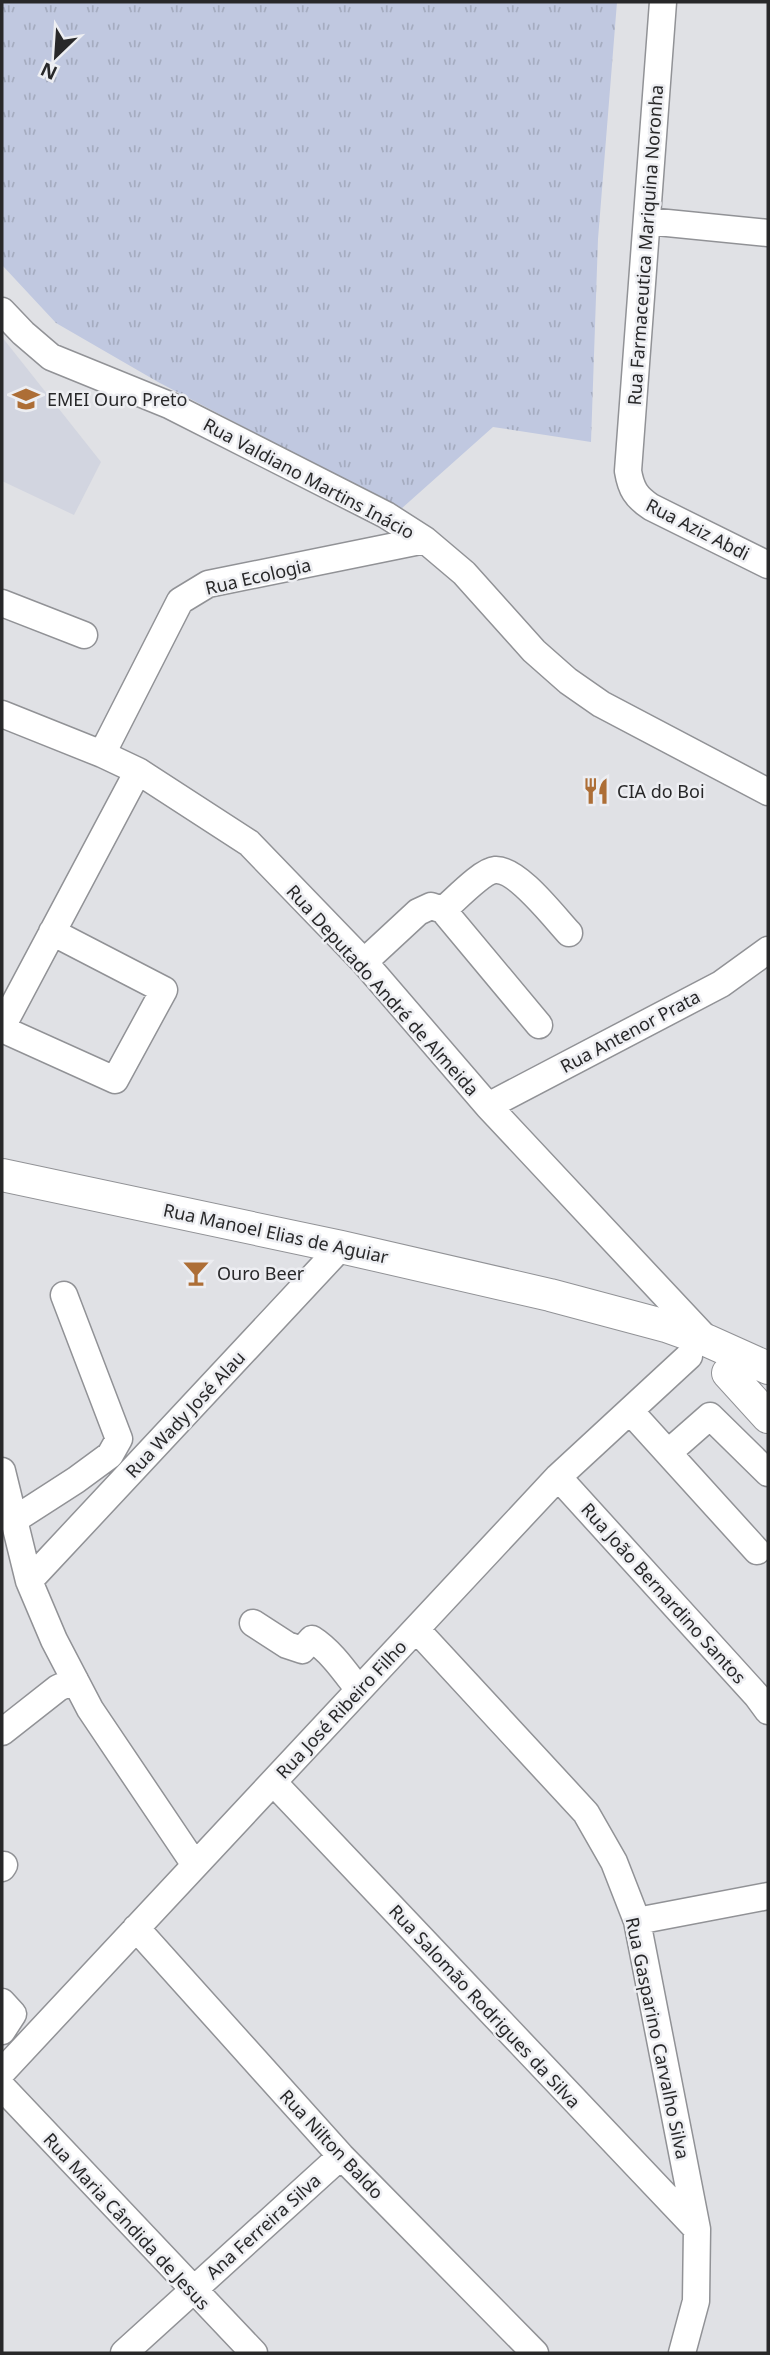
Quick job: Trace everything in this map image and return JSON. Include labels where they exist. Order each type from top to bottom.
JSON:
[{"type":"main road","name":"Rua Manoel Elias de Aguiar","points":[[2,1175],[341,1247],[550,1295],[666,1326],[728,1373],[768,1390]]},
{"type":"main road","name":"Rua Manoel Elias de Aguiar","points":[[699,1349],[768,1368]]},
{"type":"main road","points":[[728,1373],[768,1417]]},
{"type":"street","name":"Rua Farmaceutica Mariquina Noronha","points":[[631,488],[628,471],[663,2]]},
{"type":"street","points":[[647,221],[768,233]]},
{"type":"street","name":"Rua Valdiano Martins Inácio","points":[[2,311],[51,356],[169,405],[386,515],[425,540],[464,573],[534,651],[568,681],[601,704],[768,792]]},
{"type":"street","name":"Rua Aziz Abdi","points":[[631,488],[639,499],[651,507],[768,565]]},
{"type":"street","name":"Rua Ecologia","points":[[102,754],[180,601],[208,584],[425,540]]},
{"type":"street","points":[[2,603],[85,635]]},
{"type":"street","name":"Rua Deputado André de Almeida","points":[[2,714],[138,771],[249,843],[364,962],[699,1349]]},
{"type":"street","points":[[52,932],[164,990],[115,1080],[2,1028],[52,932],[138,771]]},
{"type":"street","points":[[443,910],[493,870],[505,872],[517,878],[569,933]]},
{"type":"street","points":[[364,962],[418,912],[431,906],[443,910],[539,1025]]},
{"type":"street","name":"Rua Antenor Prata","points":[[488,1106],[721,984],[768,950]]},
{"type":"street","name":"Rua Wady José Alau","points":[[29,1581],[341,1247]]},
{"type":"street","points":[[14,1520],[110,1455],[120,1439],[64,1295]]},
{"type":"street","name":"Rua José Ribeiro Filho","points":[[2,2072],[558,1477],[699,1349]]},
{"type":"street","points":[[629,1411],[757,1550]]},
{"type":"street","points":[[669,1452],[710,1416],[768,1474]]},
{"type":"street","points":[[2,1471],[29,1581],[54,1640],[90,1709],[195,1865]]},
{"type":"street","name":"Rua João Bernardino Santos","points":[[558,1477],[768,1711]]},
{"type":"street","points":[[253,1623],[287,1645],[302,1650],[312,1639],[339,1664],[359,1690]]},
{"type":"street","name":"Rua Gasparino Carvalho Silva","points":[[416,1629],[586,1813],[614,1862],[637,1921],[696,2229],[696,2301],[682,2353]]},
{"type":"street","points":[[2,1732],[58,1688],[75,1680]]},
{"type":"street","name":"Rua Salomão Rodrigues da Silva","points":[[273,1782],[696,2229]]},
{"type":"street","points":[[637,1921],[768,1896]]},
{"type":"street","name":"Rua Nilton Baldo","points":[[136,1928],[341,2156],[535,2353]]},
{"type":"street","points":[[2,2002],[13,2014],[2,2031]]},
{"type":"street","name":"Rua Maria Cândida de Jesus","points":[[2,2087],[192,2291],[254,2353]]},
{"type":"street","name":"Ana Ferreira Silva","points":[[124,2353],[341,2156]]},
{"type":"shaded area","name":"EMEI Ouro Preto","points":[[2,337],[101,462],[74,515],[2,481]]},
{"type":"green space","points":[[2,2],[617,2],[598,239],[591,442],[493,427],[401,509],[158,382],[56,323],[2,265]]},
{"type":"place","name":"EMEI Ouro Preto","points":[[26,399]]},
{"type":"place","name":"CIA do Boi","points":[[596,791]]},
{"type":"place","name":"Ouro Beer","points":[[196,1273]]}]
